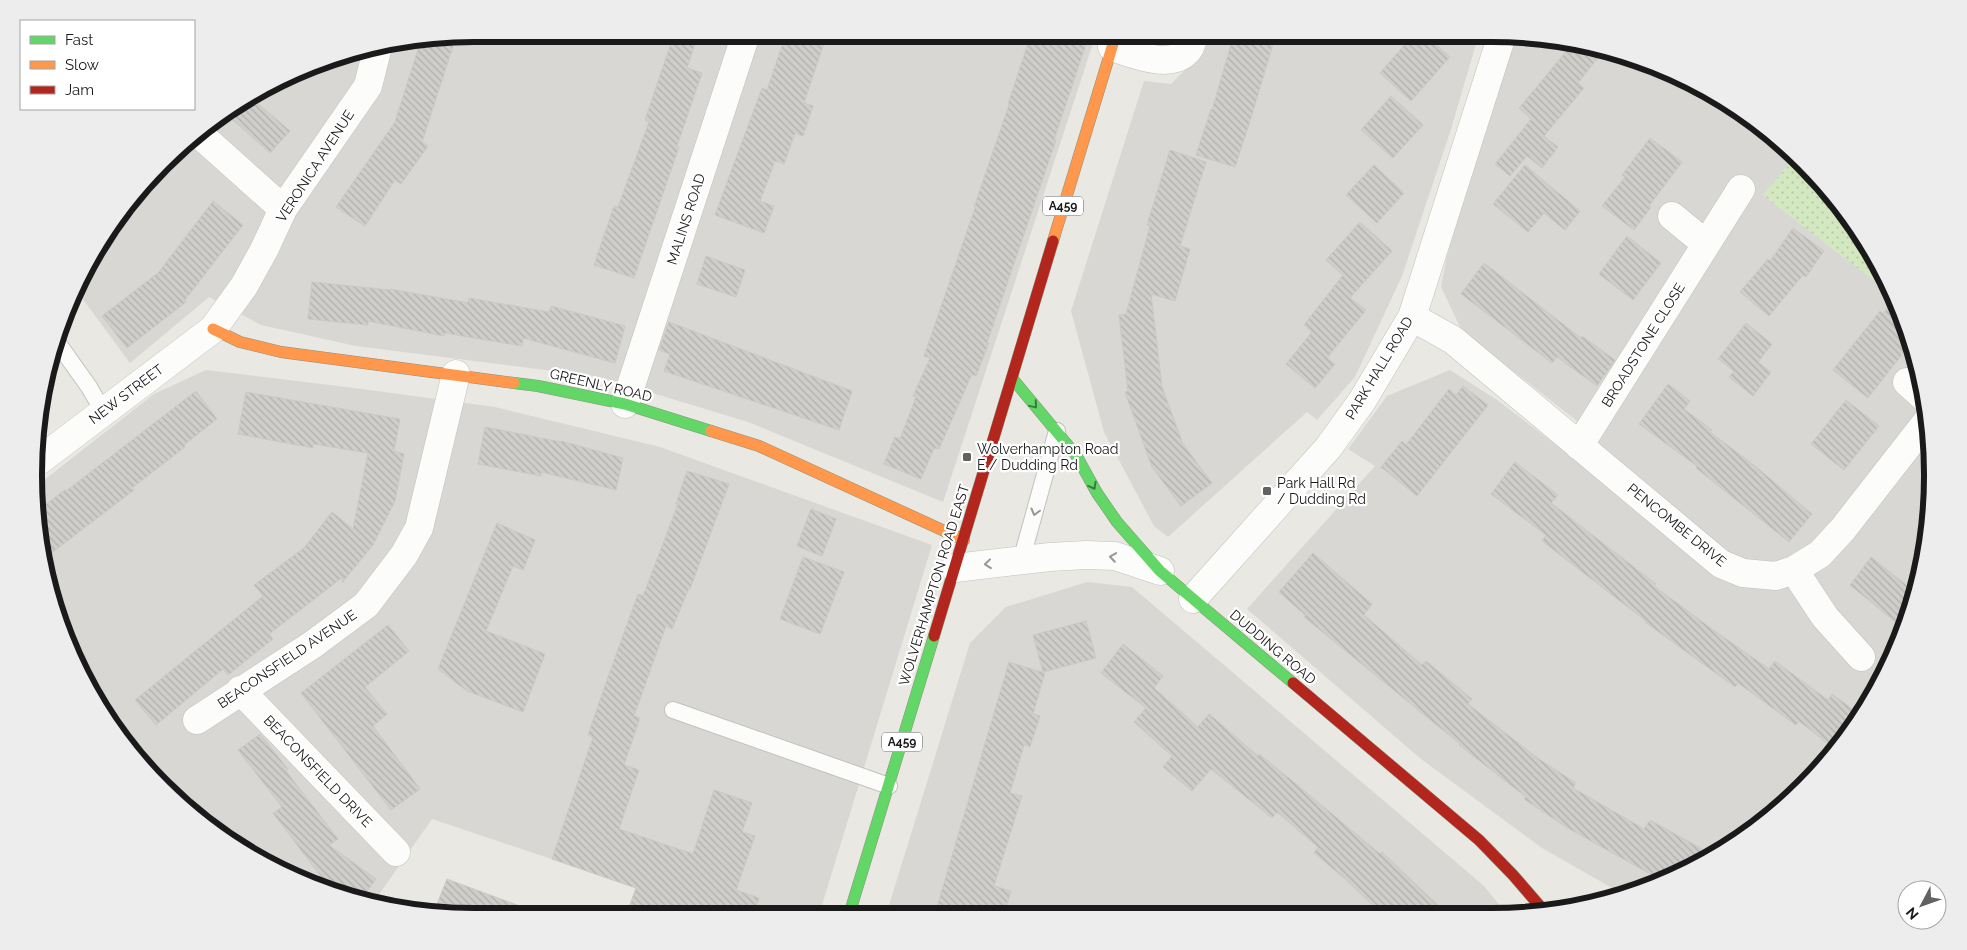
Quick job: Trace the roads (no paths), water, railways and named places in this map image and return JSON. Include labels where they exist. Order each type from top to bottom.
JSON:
[{"type":"street","name":"MALINS ROAD","points":[[625,404],[743,42]]},
{"type":"street","name":"WOLVERHAMPTON ROAD EAST","points":[[851,908],[1114,42]]},
{"type":"street","points":[[1116,42],[1153,60],[1179,57],[1190,48],[1192,42]]},
{"type":"street","name":"PARK HALL ROAD","points":[[1193,599],[1328,448],[1362,401],[1412,317],[1500,42]]},
{"type":"street","name":"VERONICA AVENUE","points":[[212,329],[244,286],[264,250],[283,209],[368,86],[376,54]]},
{"type":"street","points":[[204,138],[283,209]]},
{"type":"street","name":"BROADSTONE CLOSE","points":[[1580,446],[1741,189]]},
{"type":"street","points":[[1672,216],[1706,244]]},
{"type":"street","name":"PENCOMBE DRIVE","points":[[1412,317],[1453,340],[1721,564],[1743,573],[1776,576],[1794,570],[1820,554],[1922,428]]},
{"type":"street","name":"GREENLY ROAD","points":[[212,329],[240,342],[281,352],[538,386],[625,404],[759,446],[964,540]]},
{"type":"street","name":"NEW STREET","points":[[43,458],[212,329]]},
{"type":"street","name":"BEACONSFIELD AVENUE","points":[[197,720],[240,690],[312,645],[366,605],[404,554],[419,528],[456,374]]},
{"type":"street","name":"DUDDING ROAD","points":[[1012,378],[1076,455],[1117,522],[1160,572],[1479,840],[1539,905]]},
{"type":"street","points":[[955,568],[1077,556],[1115,556],[1160,572]]},
{"type":"street","points":[[1794,570],[1825,617],[1862,657]]},
{"type":"street","name":"BEACONSFIELD DRIVE","points":[[240,690],[396,852]]},
{"type":"lane","points":[[61,349],[89,387],[103,411]]},
{"type":"lane","points":[[1021,561],[1057,431]]},
{"type":"lane","points":[[673,710],[889,786]]},
{"type":"place","name":"Wolverhampton Road E / Dudding Rd","points":[[967,457]]},
{"type":"place","name":"Park Hall Rd / Dudding Rd","points":[[1267,491]]}]
